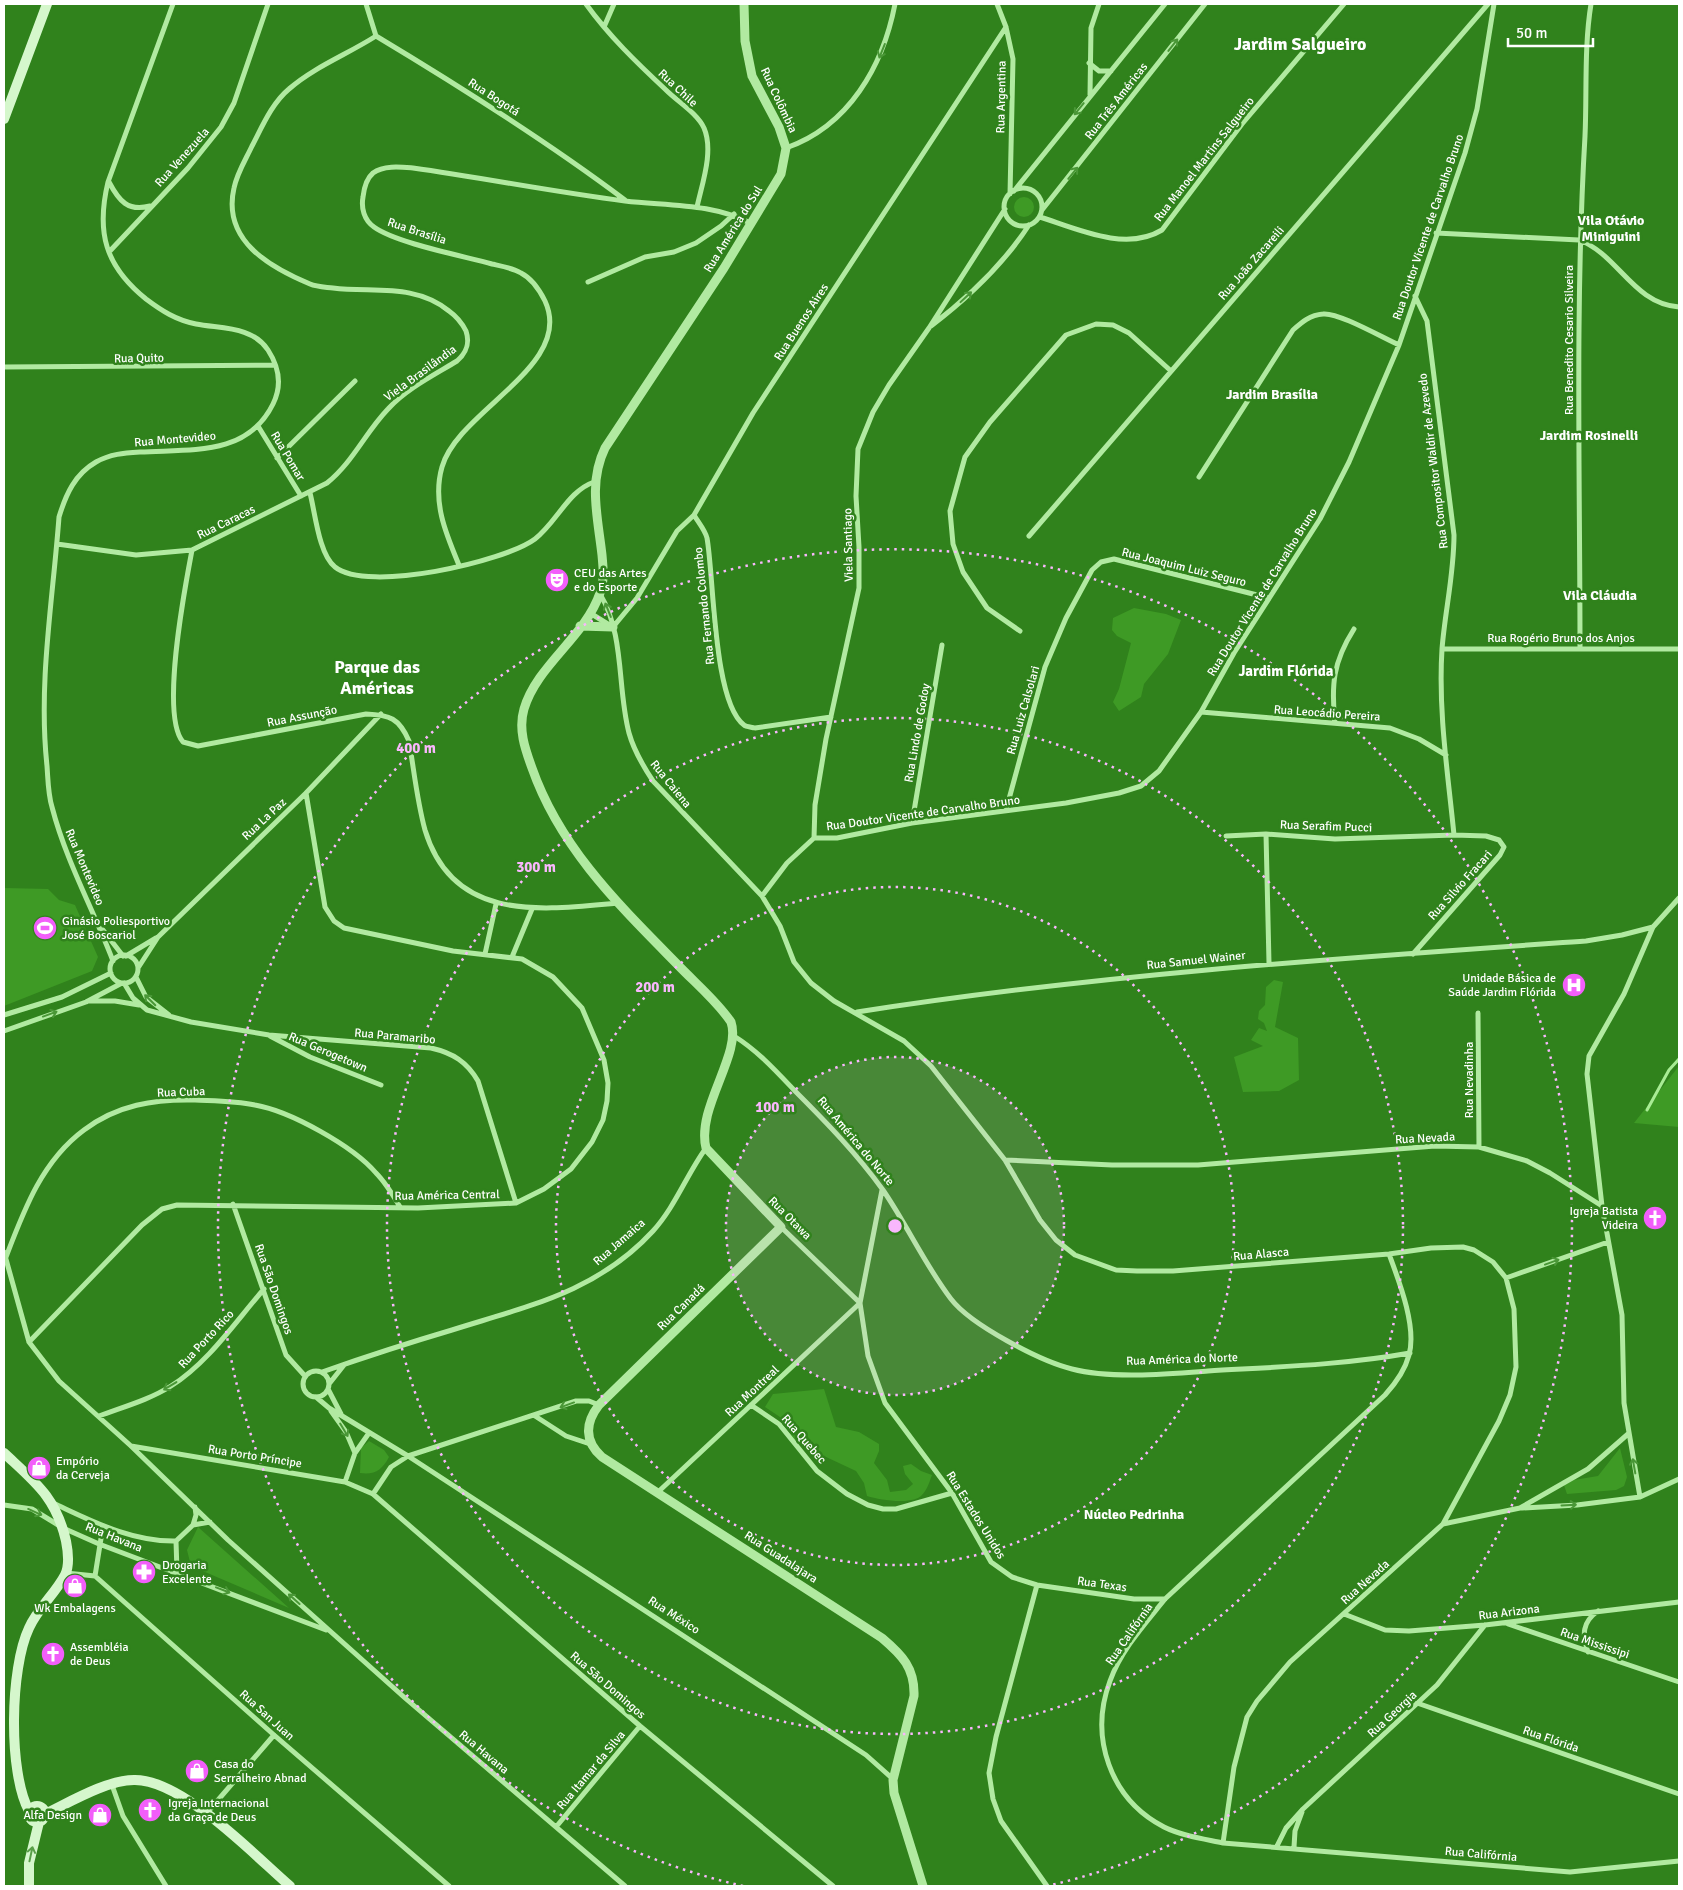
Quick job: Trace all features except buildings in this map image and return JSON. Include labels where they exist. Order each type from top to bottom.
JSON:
[{"type":"main road","points":[[4,119],[46,4]]},
{"type":"main road","points":[[4,1453],[53,1502],[63,1528],[67,1548],[66,1573],[31,1624],[23,1641],[18,1663],[15,1713],[18,1781],[23,1799],[29,1810],[38,1806],[42,1818],[29,1863],[29,1886]]},
{"type":"main road","points":[[42,1818],[112,1785],[134,1780],[162,1785],[177,1792],[206,1814],[290,1886]]},
{"type":"street","name":"Rua Montevideo","points":[[114,961],[100,925],[62,845],[51,804],[45,747],[44,695],[59,517],[66,495],[82,472],[96,461],[113,454],[196,450],[224,445],[249,433],[269,413],[278,391],[279,380],[274,365],[262,342],[250,334],[195,324],[168,315],[128,284],[116,268],[109,252],[102,209],[108,182],[173,4]]},
{"type":"street","name":"Rua Venezuela","points":[[109,252],[188,168],[222,127],[234,103],[268,4]]},
{"type":"street","points":[[366,4],[376,36]]},
{"type":"street","name":"Rua Chile","points":[[586,4],[619,45],[691,112],[703,127],[706,138],[706,157],[697,207]]},
{"type":"street","points":[[604,28],[614,4]]},
{"type":"street","name":"Rua Colômbia","points":[[744,4],[744,41],[752,76],[778,127],[786,148]]},
{"type":"street","points":[[786,148],[804,142],[828,126],[852,102],[873,73],[887,37],[895,4]]},
{"type":"street","name":"Rua Argentina","points":[[997,4],[1006,27],[1013,59],[1012,193]]},
{"type":"street","points":[[1090,95],[1091,28],[1099,4]]},
{"type":"street","name":"Rua Três Américas","points":[[1012,193],[1165,4]]},
{"type":"street","name":"Rua Três Américas","points":[[1042,210],[1205,4]]},
{"type":"street","name":"Rua Manoel Martins Salgueiro","points":[[1040,217],[1096,235],[1113,237],[1141,238],[1152,236],[1162,230],[1242,124],[1344,4]]},
{"type":"street","name":"Rua João Zacareili","points":[[1029,536],[1488,4]]},
{"type":"street","name":"Rua Doutor Vicente de Carvalho Bruno","points":[[762,896],[787,862],[814,838],[837,838],[912,823],[1066,802],[1132,790],[1141,786],[1159,771],[1201,712],[1333,493],[1399,345],[1465,153],[1477,109],[1494,4]]},
{"type":"street","name":"Rua Benedito Cesario Silveira","points":[[1580,648],[1579,240],[1587,99],[1588,23],[1591,4]]},
{"type":"street","name":"Rua Buenos Aires","points":[[613,627],[637,598],[677,530],[694,515],[758,406],[1006,27]]},
{"type":"street","name":"Rua Bogotá","points":[[376,36],[567,156],[625,200]]},
{"type":"street","name":"Viela Brasilândia","points":[[310,493],[341,472],[389,407],[457,361],[466,351],[468,344],[465,330],[458,319],[444,307],[419,294],[313,285],[281,270],[252,251],[241,238],[233,218],[232,203],[236,181],[280,97],[289,88],[318,69],[376,36]]},
{"type":"street","points":[[1090,63],[1099,71],[1111,71]]},
{"type":"street","name":"Rua América do Sul","points":[[594,482],[605,448],[752,224],[781,174],[786,148]]},
{"type":"street","name":"Rua Brasília","points":[[459,566],[447,537],[439,505],[439,481],[444,462],[452,444],[462,431],[502,396],[531,365],[551,332],[550,317],[545,302],[538,291],[521,273],[393,237],[373,227],[363,214],[362,201],[365,185],[370,176],[377,170],[414,168],[625,200],[697,207],[734,214],[752,224]]},
{"type":"street","points":[[108,182],[114,194],[124,204],[137,209],[151,206]]},
{"type":"street","points":[[1028,189],[1039,197],[1042,210],[1040,217],[1029,225],[1018,225],[1011,222],[1004,209],[1012,193],[1028,189]]},
{"type":"street","name":"Viela Santiago","points":[[814,838],[815,805],[831,717],[859,588],[860,547],[856,496],[858,450],[873,412],[888,385],[929,328],[1004,209]]},
{"type":"street","points":[[588,282],[644,257],[674,252],[696,243],[721,226],[734,214]]},
{"type":"street","name":"Viela Santiago","points":[[929,328],[955,308],[995,270],[1029,225]]},
{"type":"street","points":[[1436,233],[1579,240],[1592,245],[1604,254],[1642,293],[1663,304],[1679,307]]},
{"type":"street","name":"Rua Compositor Waldir de Azevedo","points":[[1415,296],[1426,321],[1454,535],[1453,564],[1442,649],[1441,698],[1454,835]]},
{"type":"street","points":[[1199,476],[1293,330],[1305,319],[1326,313],[1338,316],[1399,345]]},
{"type":"street","points":[[1020,631],[987,608],[964,572],[953,544],[950,511],[965,457],[990,422],[1066,335],[1096,324],[1113,325],[1128,334],[1171,371]]},
{"type":"street","name":"Rua Quito","points":[[4,367],[274,365]]},
{"type":"street","points":[[277,458],[355,381]]},
{"type":"street","name":"Rua Pomar","points":[[258,426],[301,496]]},
{"type":"street","points":[[310,493],[324,552],[333,566],[340,570],[371,578],[399,577],[459,566],[516,549],[534,539],[547,528],[584,485],[594,482],[604,575],[600,594],[580,626],[526,700],[521,723],[522,737],[539,788],[557,824],[574,850],[618,903],[731,1022],[734,1036],[710,1108],[704,1139],[706,1148]]},
{"type":"street","name":"Rua Caracas","points":[[57,544],[136,555],[192,550],[310,493]]},
{"type":"street","name":"Rua Fernando Colombo","points":[[694,515],[707,536],[717,647],[725,682],[736,715],[744,725],[755,728],[831,717]]},
{"type":"street","name":"Rua Assunção","points":[[192,550],[180,618],[175,666],[174,718],[177,731],[184,742],[198,746],[366,714],[381,714]]},
{"type":"street","name":"Rua Joaquim Luiz Seguro","points":[[1066,618],[1092,570],[1108,560],[1128,562],[1269,598]]},
{"type":"street","name":"Rua Caiena","points":[[600,594],[610,614],[629,732],[639,759],[652,781],[762,896]]},
{"type":"street","points":[[589,613],[613,627]]},
{"type":"street","name":"Rua Luiz Calsolari","points":[[1006,810],[1045,667],[1066,618]]},
{"type":"street","points":[[580,626],[613,627]]},
{"type":"street","points":[[1334,723],[1332,683],[1340,654],[1354,629]]},
{"type":"street","name":"Rua Lindo de Godoy","points":[[912,823],[942,646]]},
{"type":"street","name":"Rua Rogério Bruno dos Anjos","points":[[1442,649],[1679,649]]},
{"type":"street","name":"Rua Leocádio Pereira","points":[[1201,712],[1390,728],[1419,739],[1446,755]]},
{"type":"street","points":[[381,714],[392,718],[403,727],[409,741],[426,831],[437,858],[463,886],[496,904],[532,909],[618,903]]},
{"type":"street","name":"Rua La Paz","points":[[138,968],[158,937],[306,793],[381,714]]},
{"type":"street","name":"Rua América Central","points":[[29,1342],[153,1215],[177,1205],[460,1207],[516,1203],[544,1189],[571,1169],[584,1155],[603,1120],[608,1083],[604,1060],[582,1008],[553,977],[537,966],[512,956],[453,951],[362,934],[344,928],[334,921],[324,906],[306,793]]},
{"type":"street","points":[[1226,836],[1266,834]]},
{"type":"street","name":"Rua Serafim Pucci","points":[[1268,963],[1266,834],[1335,839],[1454,835]]},
{"type":"street","name":"Rua Silvio Fracari","points":[[1413,954],[1503,851],[1502,843],[1495,838],[1454,835]]},
{"type":"street","points":[[762,896],[774,913],[794,962],[802,973],[821,992],[857,1012]]},
{"type":"street","points":[[1640,1497],[1624,1403],[1622,1314],[1602,1206],[1588,1065],[1596,1041],[1635,972],[1653,927],[1679,898]]},
{"type":"street","points":[[485,954],[496,904]]},
{"type":"street","points":[[512,956],[532,909]]},
{"type":"street","name":"Rua Montevideo","points":[[100,925],[125,956]]},
{"type":"street","name":"Rua Samuel Wainer","points":[[857,1012],[979,993],[1268,963],[1586,940],[1622,935],[1653,927]]},
{"type":"street","name":"Rua La Paz","points":[[125,956],[158,937]]},
{"type":"street","points":[[4,1031],[86,1002],[123,983],[136,977],[138,968],[134,960],[125,956],[114,961],[111,973],[116,980],[123,983],[140,1005]]},
{"type":"street","points":[[4,1015],[62,996],[111,973]]},
{"type":"street","name":"Rua Paramaribo","points":[[136,977],[146,997],[172,1017]]},
{"type":"street","name":"Rua Paramaribo","points":[[86,1002],[115,1000],[140,1005],[154,1013],[222,1029],[269,1035],[431,1048],[461,1059],[478,1081],[516,1203]]},
{"type":"street","name":"Rua Alasca","points":[[857,1012],[904,1041],[931,1066],[1005,1160],[1040,1220],[1056,1240],[1075,1255],[1116,1270],[1173,1271],[1389,1254],[1431,1248],[1464,1247],[1484,1256],[1506,1278]]},
{"type":"street","name":"Rua Nevadinha","points":[[1478,1013],[1480,1147]]},
{"type":"street","name":"Rua Gerogetown","points":[[269,1035],[310,1058],[381,1085]]},
{"type":"street","name":"Rua América do Norte","points":[[734,1036],[762,1057],[850,1149],[882,1190],[952,1301],[973,1318],[1011,1342],[1073,1370],[1116,1374],[1177,1373],[1317,1365],[1410,1354]]},
{"type":"street","name":"Rua Cuba","points":[[6,1259],[30,1198],[43,1173],[58,1153],[83,1130],[109,1114],[135,1105],[169,1100],[256,1105],[280,1112],[318,1131],[362,1160],[376,1172],[400,1207]]},
{"type":"street","name":"Rua Nevada","points":[[1005,1160],[1112,1165],[1198,1165],[1435,1146],[1480,1147],[1527,1161],[1550,1173],[1602,1206]]},
{"type":"street","name":"Rua Otawa","points":[[706,1148],[781,1227],[860,1303]]},
{"type":"street","name":"Rua Jamaica","points":[[322,1372],[540,1303],[584,1285],[612,1268],[654,1230],[669,1210],[692,1167],[706,1148]]},
{"type":"street","name":"Rua Estados Unidos","points":[[882,1190],[860,1303],[868,1356],[885,1403],[952,1493],[991,1562],[1012,1578],[1037,1585]]},
{"type":"street","name":"Rua São Domingos","points":[[233,1204],[286,1355],[304,1376]]},
{"type":"street","name":"Rua Canadá","points":[[590,1444],[588,1427],[590,1419],[599,1405],[781,1227]]},
{"type":"street","points":[[1443,1524],[1499,1421],[1510,1395],[1516,1367],[1516,1340],[1514,1309],[1506,1278],[1608,1242]]},
{"type":"street","points":[[4,1252],[29,1342],[59,1381],[99,1416],[195,1507],[196,1515],[193,1525]]},
{"type":"street","name":"Rua Califórnia","points":[[1389,1254],[1407,1312],[1410,1332],[1410,1354],[1401,1372],[1385,1395],[1165,1599],[1124,1654],[1110,1679],[1103,1703],[1102,1746],[1119,1786],[1149,1817],[1164,1827],[1184,1835],[1223,1843],[1294,1847],[1570,1872],[1679,1861]]},
{"type":"street","name":"Rua Porto Rico","points":[[99,1416],[170,1387],[186,1375],[264,1289]]},
{"type":"street","name":"Rua Montreal","points":[[657,1493],[860,1303]]},
{"type":"street","points":[[329,1387],[328,1380],[322,1372],[312,1371],[304,1376],[302,1386],[304,1390],[311,1397],[321,1396],[329,1387],[344,1365]]},
{"type":"street","name":"Rua México","points":[[329,1387],[343,1416]]},
{"type":"street","name":"Rua México","points":[[316,1397],[329,1408],[408,1456],[866,1755],[894,1780]]},
{"type":"street","points":[[373,1494],[391,1467],[408,1456],[576,1401],[589,1401],[599,1405]]},
{"type":"street","name":"Rua Quebec","points":[[751,1405],[779,1424],[817,1471],[847,1494],[868,1505],[883,1509],[896,1509],[952,1493]]},
{"type":"street","points":[[329,1408],[346,1432],[355,1453]]},
{"type":"street","name":"Rua Guadalajara","points":[[535,1416],[566,1436],[590,1444],[602,1457],[874,1632],[900,1653],[911,1669],[914,1682],[914,1696],[894,1780]]},
{"type":"street","points":[[345,1482],[355,1453],[369,1433]]},
{"type":"street","points":[[1520,1508],[1588,1469],[1628,1434]]},
{"type":"street","name":"Rua Porto Príncipe","points":[[131,1446],[345,1482],[373,1494]]},
{"type":"street","points":[[1443,1524],[1520,1508],[1577,1505],[1640,1497],[1679,1479]]},
{"type":"street","name":"Rua São Domingos","points":[[373,1494],[640,1726],[832,1886]]},
{"type":"street","name":"Rua Havana","points":[[53,1502],[103,1526],[150,1540],[176,1540]]},
{"type":"street","name":"Rua Havana","points":[[4,1505],[32,1509],[63,1528],[99,1544],[331,1632]]},
{"type":"street","name":"Rua Havana","points":[[195,1507],[331,1632],[625,1886]]},
{"type":"street","points":[[177,1572],[176,1540],[193,1525],[210,1522]]},
{"type":"street","name":"Rua Nevada","points":[[1223,1843],[1234,1767],[1247,1717],[1262,1695],[1290,1662],[1443,1524]]},
{"type":"street","points":[[66,1573],[95,1576],[103,1526]]},
{"type":"street","name":"Rua San Juan","points":[[95,1576],[274,1735],[449,1886]]},
{"type":"street","points":[[1037,1585],[996,1737],[989,1773],[992,1799],[1001,1821],[1047,1886]]},
{"type":"street","name":"Rua Texas","points":[[1037,1585],[1134,1599],[1165,1599]]},
{"type":"street","name":"Rua Arizona","points":[[1344,1614],[1385,1630],[1409,1631],[1505,1623],[1679,1602]]},
{"type":"street","points":[[1588,1652],[1584,1631],[1590,1616],[1598,1611]]},
{"type":"street","name":"Rua Mississipi","points":[[1505,1623],[1679,1682]]},
{"type":"street","name":"Rua Georgia","points":[[1277,1846],[1286,1828],[1303,1809],[1437,1685],[1485,1625]]},
{"type":"street","name":"Rua Flórida","points":[[1417,1703],[1679,1794]]},
{"type":"street","name":"Rua Itamar da Silva","points":[[556,1826],[640,1726]]},
{"type":"street","points":[[206,1814],[274,1735]]},
{"type":"street","points":[[894,1780],[897,1808],[923,1886]]},
{"type":"street","points":[[112,1785],[123,1816],[166,1886]]},
{"type":"street","name":"Rua Georgia","points":[[1294,1847],[1295,1831],[1303,1809]]},
{"type":"green space","points":[[1024,197],[1031,200],[1034,207],[1031,214],[1024,217],[1017,214],[1014,207],[1017,200]]},
{"type":"green space","points":[[1134,608],[1166,614],[1181,620],[1168,654],[1144,684],[1141,697],[1119,711],[1113,702],[1119,689],[1131,643],[1117,636],[1112,630],[1113,618]]},
{"type":"green space","name":"Ginásio Poliesportivo José Boscariol","points":[[4,888],[48,889],[59,900],[75,905],[98,957],[92,971],[4,1006]]},
{"type":"green space","points":[[1274,980],[1283,982],[1275,1027],[1298,1038],[1299,1080],[1279,1091],[1243,1092],[1234,1057],[1263,1046],[1251,1040],[1259,1028],[1267,1031],[1264,1023],[1258,1019],[1259,1011],[1265,1005],[1266,987]]},
{"type":"green space","points":[[1679,1066],[1679,1127],[1634,1123]]},
{"type":"green space","points":[[824,1389],[836,1427],[859,1432],[879,1444],[879,1451],[874,1463],[887,1480],[890,1492],[906,1490],[913,1484],[905,1474],[903,1466],[911,1464],[921,1471],[932,1475],[927,1488],[921,1496],[913,1500],[900,1501],[867,1496],[864,1483],[856,1471],[809,1449],[794,1439],[780,1417],[765,1407],[773,1394]]},
{"type":"green space","points":[[369,1441],[384,1450],[389,1457],[378,1471],[360,1473],[361,1448]]},
{"type":"green space","points":[[1620,1448],[1627,1477],[1624,1486],[1616,1490],[1567,1494],[1564,1485],[1574,1480],[1598,1476]]},
{"type":"green space","points":[[198,1527],[289,1608],[191,1566],[187,1550]]},
{"type":"waterway","points":[[1647,1110],[1669,1070],[1679,1059]]},
{"type":"place","name":"CEU das Artes e do Esporte","points":[[557,580]]},
{"type":"place","name":"Ginásio Poliesportivo José Boscariol","points":[[45,928]]},
{"type":"place","name":"Unidade Básica de Saúde Jardim Flórida","points":[[1574,985]]},
{"type":"place","name":"Igreja Batista Videira","points":[[1655,1218]]},
{"type":"place","name":"Empório da Cerveja","points":[[39,1468]]},
{"type":"place","name":"Drogaria Excelente","points":[[144,1572]]},
{"type":"place","name":"Wk Embalagens","points":[[75,1586]]},
{"type":"place","name":"Assembléia de Deus","points":[[53,1654]]},
{"type":"place","name":"Casa do Serralheiro Abnad","points":[[197,1771]]},
{"type":"place","name":"Igreja Internacional da Graça de Deus","points":[[150,1810]]},
{"type":"place","name":"Alfa Design","points":[[100,1815]]},
{"type":"district","name":"Jardim Salgueiro","points":[[1300,44]]},
{"type":"district","name":"Vila Otávio Miniguini","points":[[1611,228]]},
{"type":"district","name":"Jardim Brasília","points":[[1272,394]]},
{"type":"district","name":"Jardim Rosinelli","points":[[1589,435]]},
{"type":"district","name":"Vila Cláudia","points":[[1600,595]]},
{"type":"district","name":"Jardim Flórida","points":[[1286,671]]},
{"type":"district","name":"Parque das Américas","points":[[377,678]]},
{"type":"district","name":"Núcleo Pedrinha","points":[[1134,1514]]}]
